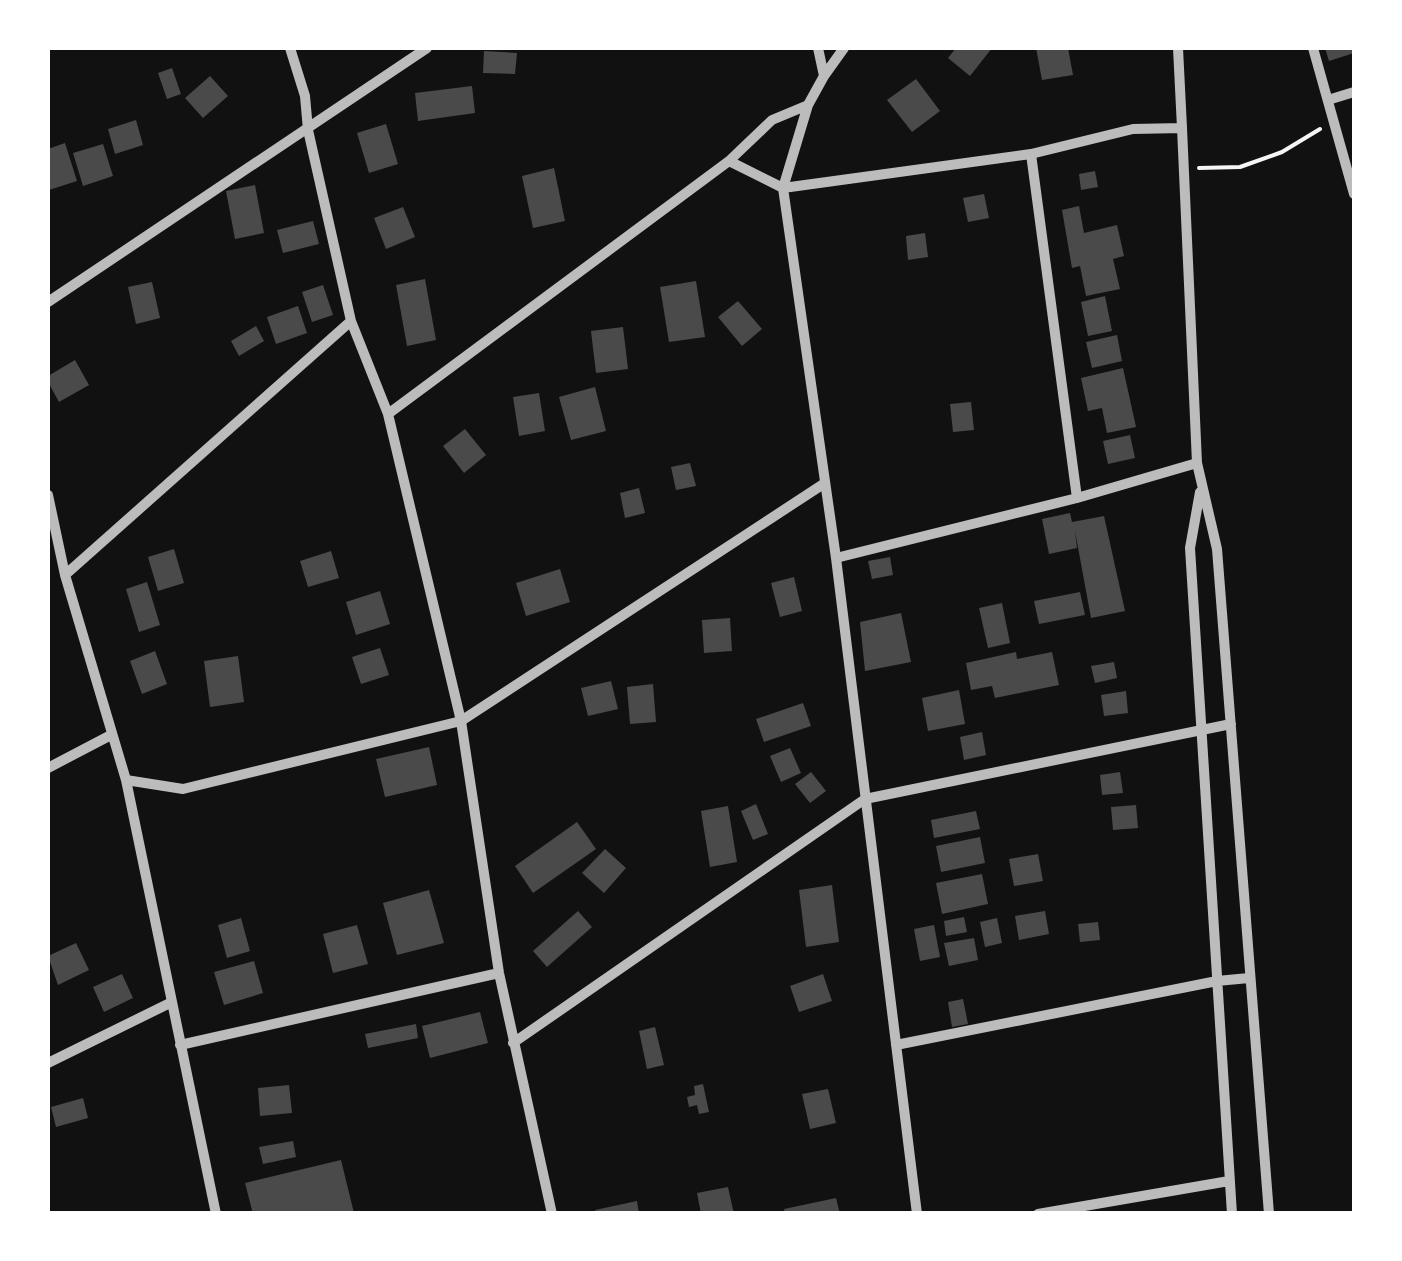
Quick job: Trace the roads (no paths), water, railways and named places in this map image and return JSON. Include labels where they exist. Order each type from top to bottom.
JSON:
[{"type":"street","points":[[290,48],[305,96],[308,130],[351,320],[388,414],[461,721],[499,973],[552,1214]]},
{"type":"street","points":[[48,302],[427,48]]},
{"type":"street","points":[[818,48],[824,76]]},
{"type":"street","points":[[844,48],[808,105],[783,188],[836,558],[917,1214]]},
{"type":"street","points":[[1178,48],[1197,464],[1217,548],[1269,1214]]},
{"type":"street","points":[[1313,48],[1354,194]]},
{"type":"street","points":[[1328,100],[1354,92]]},
{"type":"street","points":[[388,414],[729,161],[772,120],[808,105]]},
{"type":"street","points":[[729,161],[783,188],[1031,154],[1133,129],[1182,128]]},
{"type":"street","points":[[1031,154],[1077,498]]},
{"type":"street","points":[[65,575],[351,320]]},
{"type":"street","points":[[836,558],[1197,464]]},
{"type":"street","points":[[126,780],[182,789],[461,721],[825,483]]},
{"type":"street","points":[[1201,486],[1190,548],[1232,1214]]},
{"type":"street","points":[[48,495],[65,575],[126,780],[216,1214]]},
{"type":"street","points":[[513,1043],[866,799],[1231,724]]},
{"type":"street","points":[[48,768],[110,736]]},
{"type":"street","points":[[180,1045],[499,973]]},
{"type":"street","points":[[896,1046],[1248,978]]},
{"type":"street","points":[[48,1063],[172,1002]]},
{"type":"street","points":[[1038,1214],[1229,1181]]}]
